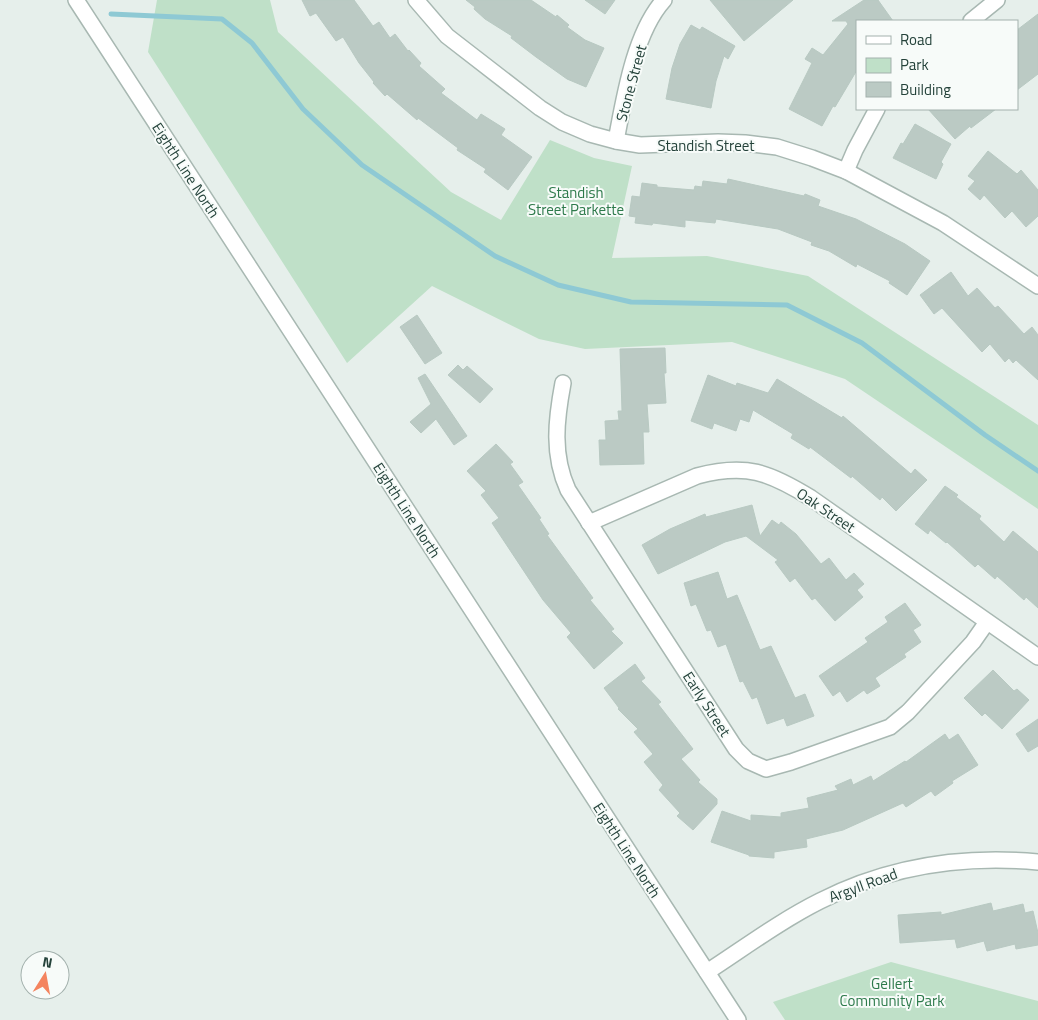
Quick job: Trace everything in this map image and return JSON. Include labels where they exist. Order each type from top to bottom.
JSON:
[{"type":"street","name":"Eighth Line North","points":[[76,0],[738,1020]]},
{"type":"street","name":"Standish Street","points":[[416,0],[447,36],[540,108],[562,122],[590,134],[640,145],[718,142],[745,143],[777,147],[812,158],[846,171],[943,223],[1038,286]]},
{"type":"street","name":"Stone Street","points":[[616,141],[637,50],[647,27],[664,0]]},
{"type":"street","points":[[972,20],[996,0]]},
{"type":"street","points":[[846,171],[876,110]]},
{"type":"street","name":"Early Street","points":[[563,384],[556,429],[558,461],[562,478],[589,523],[736,749],[748,761],[766,769],[890,727],[908,712],[972,642],[987,622]]},
{"type":"street","name":"Oak Street","points":[[589,523],[697,476],[731,470],[756,472],[779,480],[811,498],[1038,657]]},
{"type":"street","name":"Argyll Road","points":[[707,972],[803,910],[838,892],[875,878],[916,867],[961,860],[984,859],[1038,862]]},
{"type":"green space","name":"Standish Street Parkette","points":[[157,0],[270,0],[278,32],[451,192],[501,220],[550,140],[594,158],[632,166],[612,258],[707,256],[808,276],[1038,425],[1038,509],[845,379],[732,342],[585,349],[539,339],[432,286],[347,363],[148,52]]},
{"type":"green space","name":"Gellert Community Park","points":[[891,962],[1038,1001],[1038,1020],[785,1020],[773,1002]]},
{"type":"building","points":[[302,0],[354,0],[373,26],[379,22],[390,38],[395,34],[408,51],[421,63],[419,66],[445,89],[441,93],[477,120],[481,114],[505,129],[501,135],[532,157],[508,190],[484,172],[486,169],[457,150],[458,148],[418,118],[417,120],[387,94],[385,96],[373,83],[343,37],[336,41],[316,13],[310,16]]},
{"type":"building","points":[[466,0],[531,0],[556,17],[557,15],[569,25],[567,27],[585,40],[604,48],[586,87],[567,79],[536,57],[511,38],[512,36],[485,19]]},
{"type":"building","points":[[585,0],[615,0],[605,14]]},
{"type":"building","points":[[710,0],[793,0],[744,41]]},
{"type":"building","points":[[864,0],[878,0],[892,20],[856,20],[856,72],[822,126],[789,109],[812,63],[805,59],[812,48],[823,55],[848,24],[846,21],[832,21]]},
{"type":"building","points":[[1038,14],[1038,74],[1018,89],[1018,29]]},
{"type":"building","points":[[691,25],[700,30],[702,27],[735,46],[728,59],[724,56],[716,81],[711,108],[666,99],[672,68],[680,44]]},
{"type":"building","points":[[929,110],[995,110],[971,128],[970,126],[955,139]]},
{"type":"building","points":[[915,124],[951,144],[941,162],[943,164],[936,179],[893,158]]},
{"type":"building","points":[[988,151],[1017,174],[1021,170],[1038,190],[1038,216],[1026,227],[1012,211],[1005,218],[984,195],[980,200],[968,189],[975,181],[968,176]]},
{"type":"building","points":[[728,179],[804,196],[805,194],[820,200],[818,206],[856,219],[905,244],[930,261],[907,295],[889,283],[890,281],[857,264],[856,267],[829,251],[811,245],[812,242],[778,229],[716,219],[715,223],[685,220],[685,227],[653,223],[652,225],[635,223],[636,217],[629,216],[632,196],[640,197],[642,183],[657,185],[657,187],[694,190],[695,186],[702,187],[703,181],[727,184]]},
{"type":"building","points":[[951,272],[968,296],[977,288],[995,308],[998,306],[1024,334],[1032,327],[1038,335],[1038,380],[1016,360],[1013,363],[1009,358],[1005,362],[990,344],[982,352],[942,308],[934,314],[920,295]]},
{"type":"building","points":[[417,315],[442,353],[425,364],[400,327]]},
{"type":"building","points":[[665,348],[666,403],[647,404],[649,432],[643,432],[644,464],[600,465],[599,440],[606,440],[605,421],[619,420],[618,411],[622,411],[620,349]]},
{"type":"building","points":[[458,365],[463,370],[467,366],[493,389],[480,403],[448,375]]},
{"type":"building","points":[[425,374],[467,436],[454,445],[436,419],[421,433],[410,422],[431,404],[418,378]]},
{"type":"building","points":[[708,375],[736,386],[737,383],[768,393],[777,379],[842,418],[843,416],[911,474],[915,469],[927,480],[896,511],[882,497],[880,500],[852,476],[851,478],[810,447],[809,449],[791,438],[793,434],[753,410],[749,422],[740,419],[736,431],[714,423],[712,429],[691,421]]},
{"type":"building","points":[[496,444],[513,462],[510,464],[523,482],[518,485],[541,518],[539,519],[549,534],[547,535],[593,598],[590,600],[614,629],[611,631],[623,643],[594,669],[567,637],[571,633],[543,600],[492,523],[499,518],[481,495],[486,491],[467,471]]},
{"type":"building","points":[[945,486],[981,516],[979,519],[1004,542],[1013,531],[1038,552],[1038,608],[1026,597],[1024,600],[997,576],[995,579],[978,564],[975,567],[947,542],[930,530],[928,534],[915,524]]},
{"type":"building","points":[[752,505],[760,536],[772,520],[779,525],[781,522],[796,534],[821,564],[829,558],[846,580],[854,573],[864,584],[857,590],[863,597],[835,621],[815,598],[812,600],[795,578],[790,582],[775,562],[778,560],[746,536],[725,542],[658,574],[642,545],[670,529],[705,514],[706,517]]},
{"type":"building","points":[[718,572],[727,599],[737,595],[760,650],[771,646],[795,698],[805,694],[814,716],[787,726],[784,718],[767,724],[757,697],[752,699],[743,681],[740,682],[726,644],[718,647],[711,630],[707,631],[696,604],[691,606],[684,583]]},
{"type":"building","points":[[905,603],[921,625],[913,630],[921,642],[904,654],[906,657],[875,678],[880,686],[867,694],[864,690],[847,702],[840,691],[833,696],[819,676],[868,642],[865,638],[888,622],[885,617]]},
{"type":"building","points":[[635,664],[645,678],[641,681],[661,702],[658,704],[693,749],[681,759],[700,780],[698,782],[717,799],[717,804],[693,830],[677,816],[680,813],[659,790],[663,785],[644,762],[653,754],[634,732],[638,729],[618,709],[604,688]]},
{"type":"building","points":[[993,670],[1014,691],[1017,689],[1029,700],[1002,729],[985,713],[982,716],[964,698]]},
{"type":"building","points":[[1038,719],[1038,746],[1028,752],[1016,734]]},
{"type":"building","points":[[945,734],[949,740],[958,734],[978,765],[952,781],[953,783],[935,796],[931,791],[906,807],[903,803],[843,830],[806,839],[807,847],[774,852],[774,858],[749,856],[711,842],[722,811],[751,821],[751,815],[781,817],[781,813],[809,808],[807,798],[838,790],[835,786],[851,779],[853,785],[871,776],[873,781],[906,762]]},
{"type":"building","points":[[991,903],[993,911],[1023,904],[1025,913],[1033,911],[1038,933],[1038,945],[1016,949],[1015,944],[987,951],[984,941],[957,948],[955,939],[900,943],[898,915],[941,912],[941,915]]},
{"type":"waterway","points":[[111,14],[222,19],[252,43],[303,109],[362,165],[495,256],[558,285],[631,302],[787,305],[862,343],[985,435],[1038,471]]}]
